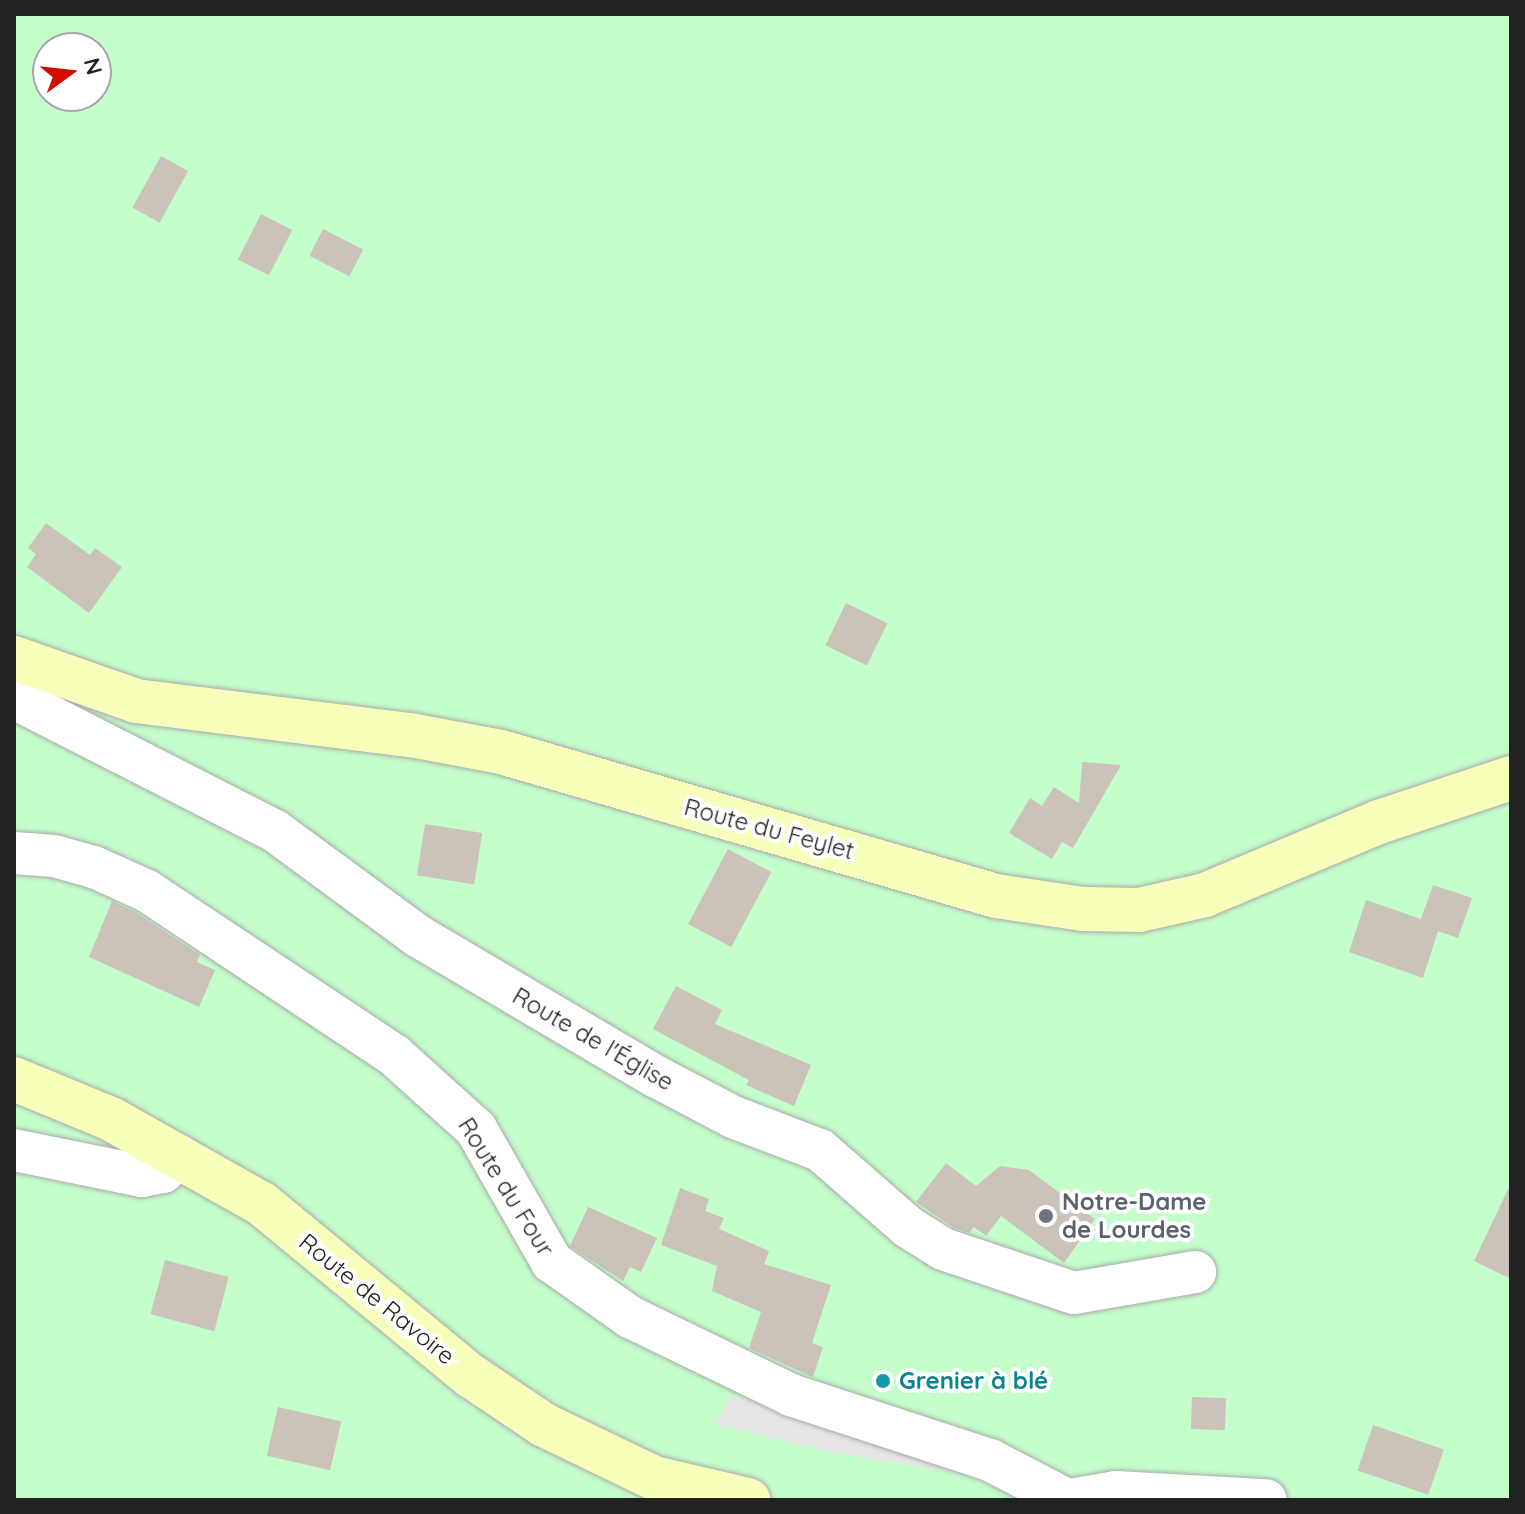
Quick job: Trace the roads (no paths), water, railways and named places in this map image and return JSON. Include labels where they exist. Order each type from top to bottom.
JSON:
[{"type":"street","name":"Route du Feylet","points":[[14,658],[136,701],[488,749],[996,896],[1083,909],[1139,910],[1205,895],[1379,822],[1511,778]]},
{"type":"street","name":"Route de l'Église","points":[[14,698],[275,831],[418,936],[655,1076],[733,1117],[820,1150],[908,1227],[943,1249],[1074,1293],[1195,1272]]},
{"type":"street","name":"Route du Four","points":[[14,853],[67,860],[147,891],[395,1056],[476,1129],[552,1262],[630,1317],[791,1395],[990,1460],[1069,1500]]},
{"type":"street","name":"Route de Ravoire","points":[[14,1079],[111,1119],[262,1204],[471,1376],[544,1425],[654,1478],[748,1500]]},
{"type":"street","points":[[14,1150],[142,1176],[163,1172],[180,1156]]},
{"type":"street","points":[[1069,1500],[1116,1492],[1266,1500]]},
{"type":"place","name":"Notre-Dame de Lourdes","points":[[1046,1216]]},
{"type":"place","name":"Grenier à blé","points":[[883,1381]]}]
